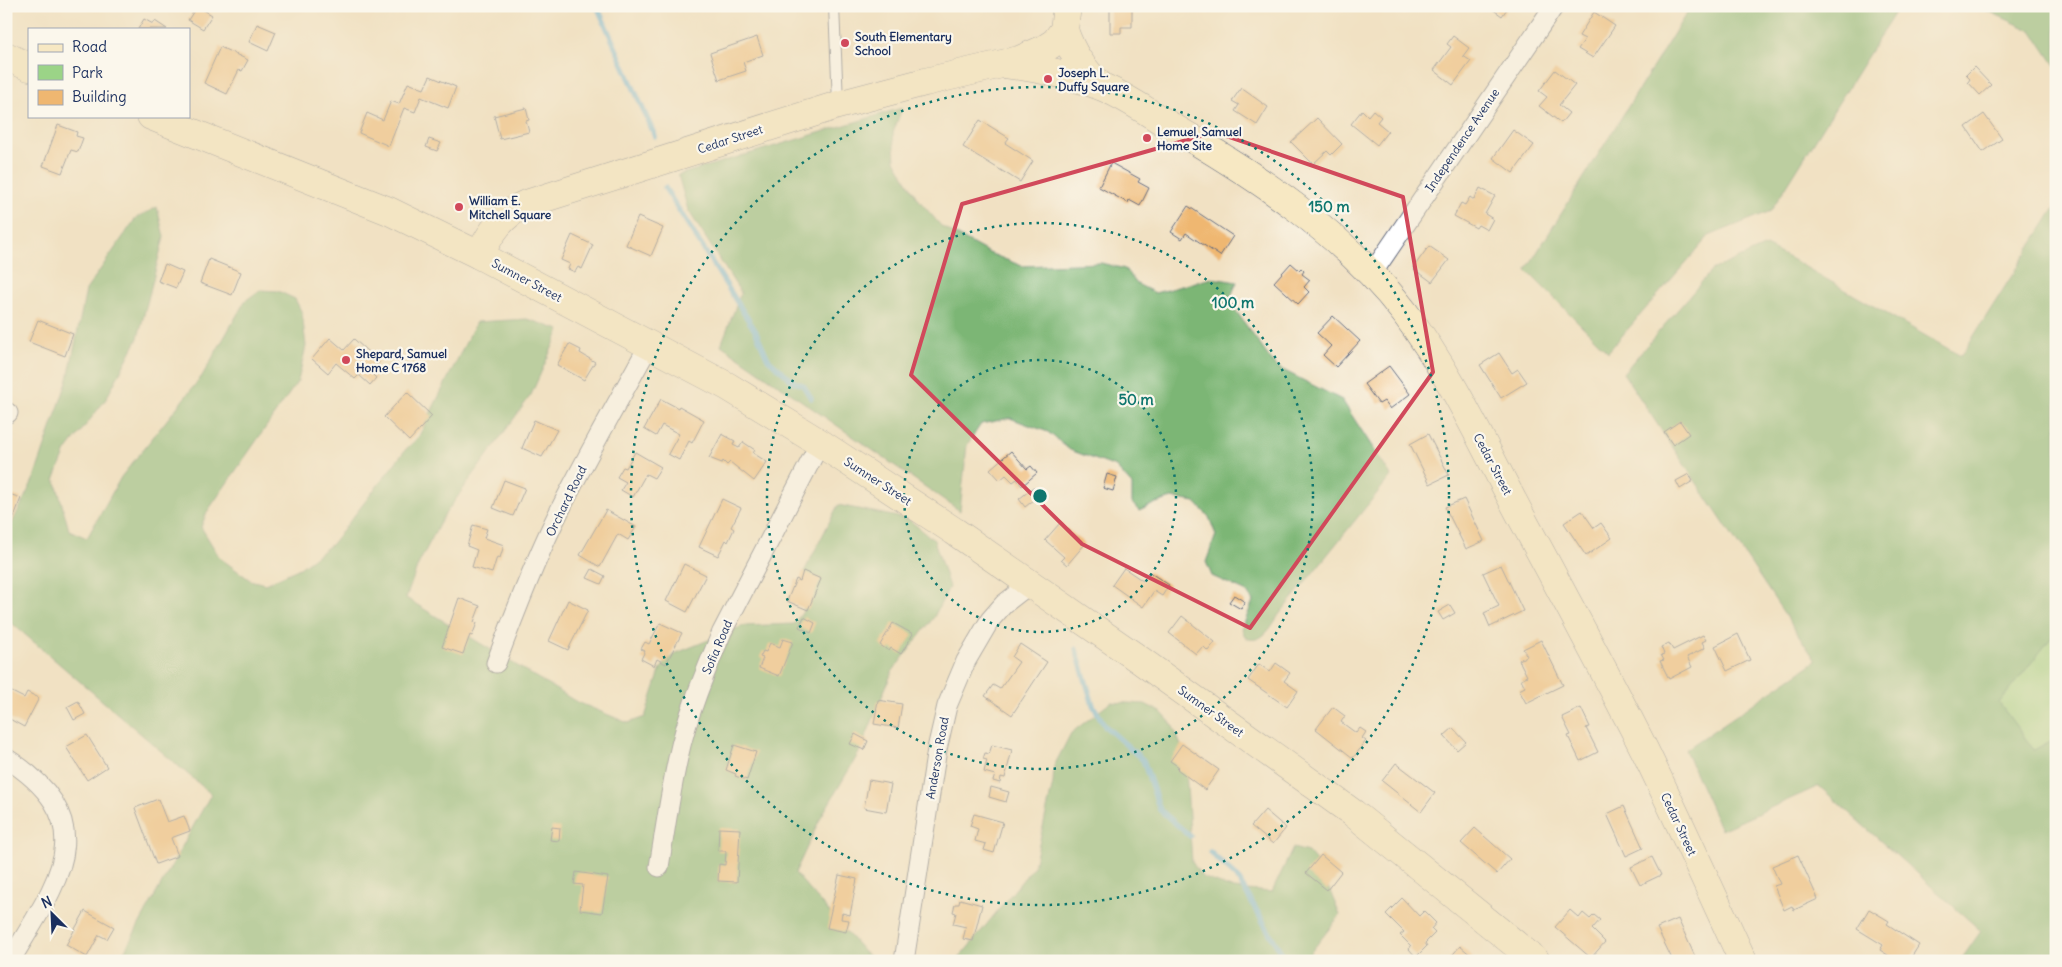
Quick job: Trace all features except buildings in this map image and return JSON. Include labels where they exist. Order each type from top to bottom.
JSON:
[{"type":"street","name":"Independence Avenue","points":[[1371,275],[1554,6]]},
{"type":"street","name":"Cedar Street","points":[[478,255],[498,224],[519,207],[838,105],[925,82],[1005,64],[1044,49],[1055,42],[1066,18]]},
{"type":"street","name":"Cedar Street","points":[[1066,18],[1072,53],[1080,66],[1102,87]]},
{"type":"street","points":[[6,56],[28,67]]},
{"type":"street","name":"Cedar Street","points":[[1005,64],[1058,73],[1102,87],[1203,145],[1308,216],[1371,275],[1405,313],[1427,344],[1592,649],[1640,743],[1743,961]]},
{"type":"street","name":"Sumner Street","points":[[156,118],[389,211],[478,255],[727,386],[820,443],[1031,583],[1353,813],[1536,961]]},
{"type":"street","name":"Orchard Road","points":[[496,663],[515,612],[554,523],[581,469],[649,345]]},
{"type":"street","name":"Sofia Road","points":[[659,867],[678,758],[703,678],[722,632],[820,443]]},
{"type":"street","name":"Anderson Road","points":[[904,961],[937,749],[946,706],[966,660],[990,620],[1004,604],[1031,583]]},
{"type":"street","points":[[6,758],[32,778],[52,800],[62,818],[65,841],[64,857],[58,877],[10,961]]},
{"type":"lane","points":[[834,6],[838,105]]},
{"type":"highlighted area","points":[[1215,132],[1403,197],[1433,372],[1250,628],[1082,544],[911,375],[962,204]]},
{"type":"green space","points":[[1691,6],[1899,6],[1771,211],[1709,236],[1608,352],[1526,270]]},
{"type":"green space","points":[[1977,6],[2056,6],[2056,67],[2032,31]]},
{"type":"green space","points":[[902,108],[893,133],[895,160],[917,198],[942,227],[989,253],[1022,266],[1101,263],[1125,269],[1137,284],[1155,293],[1212,278],[1237,282],[1229,301],[1275,366],[1342,400],[1391,476],[1268,630],[1260,637],[1250,639],[1245,637],[1242,629],[1253,601],[1247,592],[1212,576],[1206,562],[1216,535],[1209,517],[1195,502],[1172,498],[1139,511],[1132,503],[1132,485],[1116,467],[1070,450],[1048,432],[1010,418],[981,424],[967,445],[960,511],[721,345],[741,293],[688,210],[678,175]]},
{"type":"green space","points":[[2056,206],[2056,632],[1999,703],[2034,750],[2056,738],[2056,961],[1960,961],[1981,931],[1819,786],[1721,830],[1685,750],[1816,661],[1623,373],[1712,270],[1766,246],[1961,356]]},
{"type":"green space","points":[[157,207],[164,237],[138,338],[106,399],[66,451],[55,478],[69,530],[87,538],[121,477],[202,376],[245,301],[260,290],[278,291],[295,299],[302,313],[306,346],[298,381],[207,512],[201,527],[220,558],[250,580],[265,584],[300,568],[332,544],[406,449],[418,438],[476,322],[527,319],[560,330],[531,395],[443,517],[418,565],[406,598],[575,701],[628,723],[645,717],[661,668],[674,654],[743,626],[794,624],[804,610],[803,574],[838,505],[908,519],[934,540],[949,587],[934,617],[892,672],[860,751],[821,817],[795,873],[863,951],[874,961],[119,961],[211,794],[8,620],[6,614],[6,536],[34,478],[68,379],[86,290],[136,218]]},
{"type":"green space","points":[[2056,590],[2056,765],[1958,707]]},
{"type":"green space","points":[[1111,702],[1145,704],[1161,712],[1172,724],[1185,755],[1192,862],[1202,877],[1234,889],[1272,892],[1293,848],[1308,852],[1319,865],[1340,915],[1304,961],[957,961],[1034,866],[1053,783],[1054,766],[1071,733]]},
{"type":"waterway","points":[[597,6],[655,136]]},
{"type":"waterway","points":[[665,188],[756,332],[768,359],[794,382],[803,385],[811,398]]},
{"type":"waterway","points":[[1076,649],[1093,705],[1105,726],[1143,760],[1160,810],[1190,836]]},
{"type":"waterway","points":[[1210,852],[1237,877],[1286,961]]},
{"type":"place","name":"South Elementary School","points":[[845,43]]},
{"type":"place","name":"Joseph L. Duffy Square","points":[[1048,79]]},
{"type":"place","name":"Lemuel, Samuel Home Site","points":[[1147,138]]},
{"type":"place","name":"William E. Mitchell Square","points":[[459,207]]},
{"type":"place","name":"Shepard, Samuel Home C 1768","points":[[346,360]]}]
